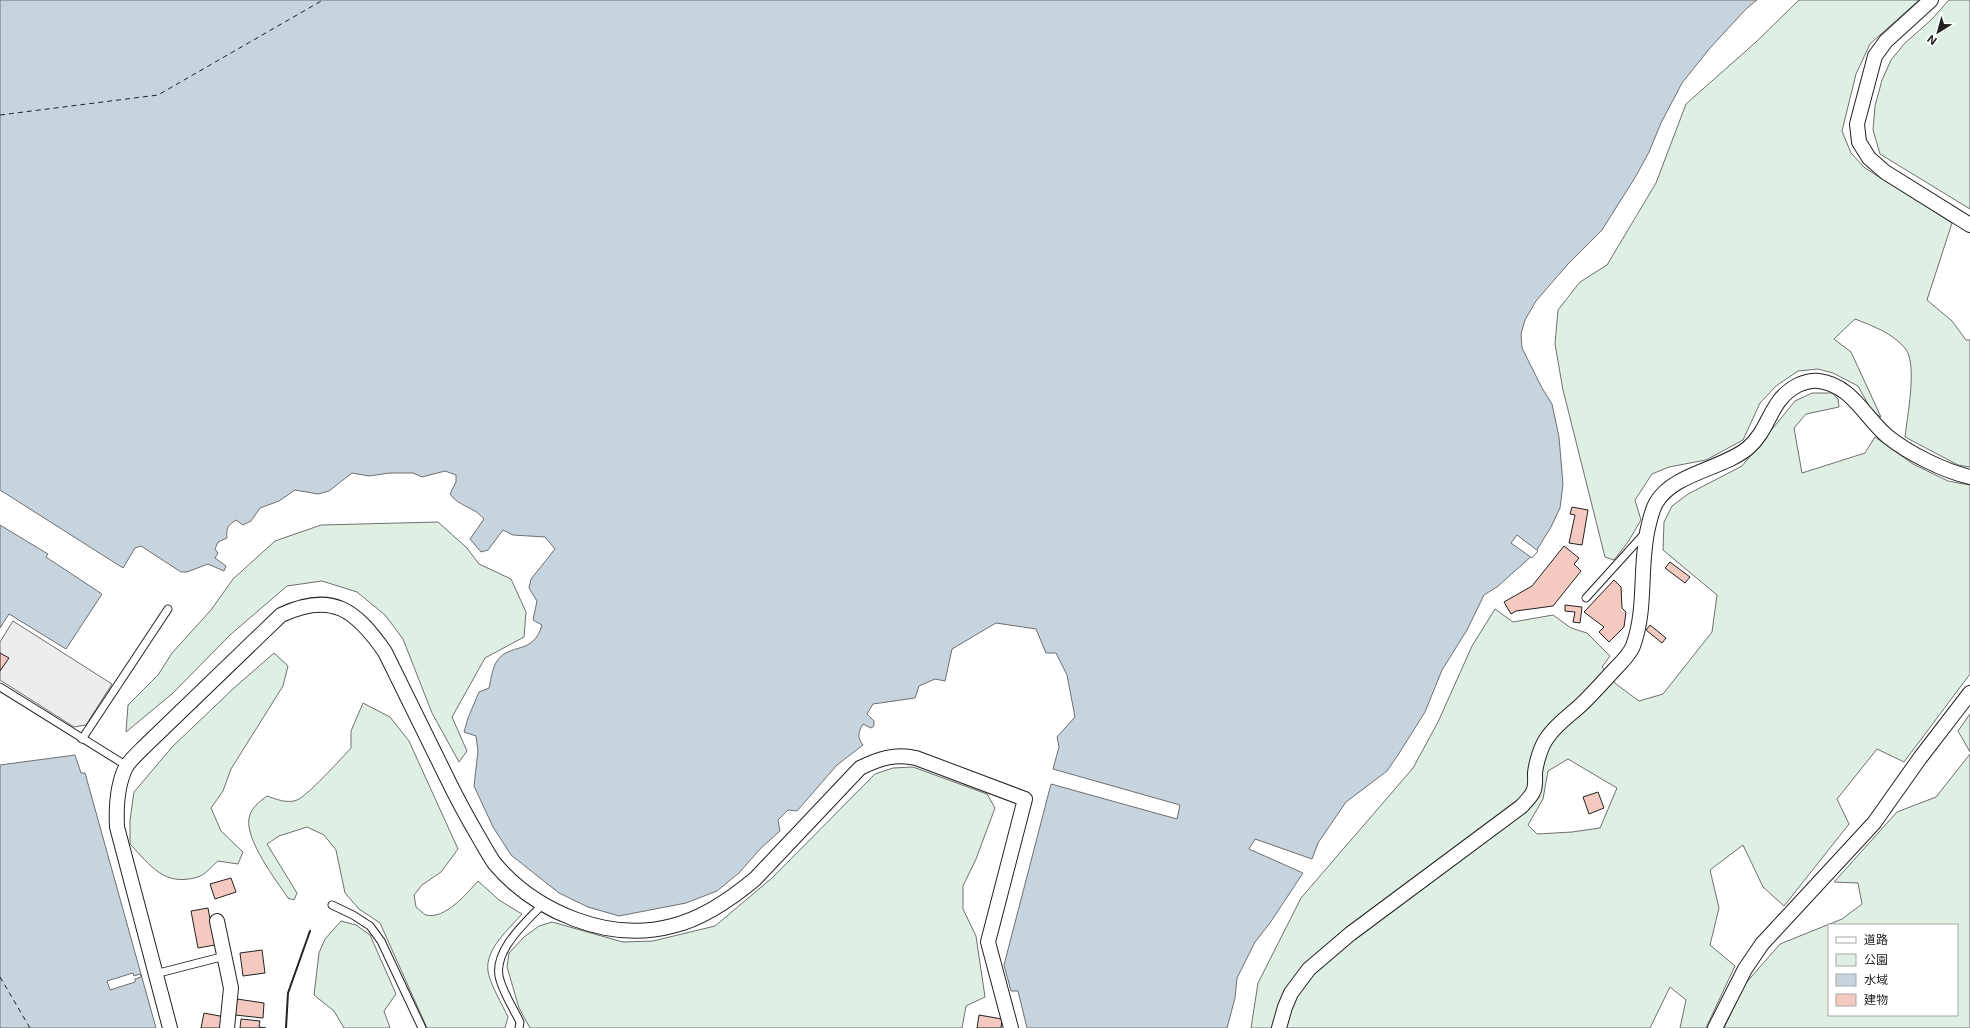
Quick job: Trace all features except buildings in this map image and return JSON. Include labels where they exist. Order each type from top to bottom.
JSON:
[{"type":"street","points":[[1932,0],[1886,41],[1875,56],[1857,124],[1859,142],[1869,158],[1885,172],[1970,225]]},
{"type":"street","points":[[1279,1028],[1291,993],[1309,969],[1350,934],[1522,806],[1534,791],[1535,770],[1545,740],[1559,722],[1584,703],[1633,648],[1641,614],[1644,549],[1648,530],[1657,502],[1664,493],[1690,476],[1734,458],[1746,449],[1757,439],[1764,429],[1770,413],[1786,391],[1806,381],[1817,380],[1830,383],[1854,398],[1866,414],[1888,436],[1926,460],[1950,472],[1970,477]]},
{"type":"street","points":[[170,1028],[117,827],[116,807],[121,780],[126,766],[169,721],[281,615],[297,607],[329,604],[343,609],[360,620],[371,632],[385,652],[463,812],[494,863],[513,882],[543,904],[575,919],[616,929],[651,930],[672,926],[716,907],[737,894],[784,849],[860,768],[878,759],[903,755],[916,758],[1026,799],[988,942],[1011,1028]]},
{"type":"street","points":[[1715,1028],[1745,969],[1762,944],[1874,823],[1920,758],[1970,693]]},
{"type":"street","points":[[217,921],[226,956],[231,988],[227,1028]]},
{"type":"lane","points":[[1586,598],[1648,530]]},
{"type":"lane","points":[[82,739],[168,609]]},
{"type":"lane","points":[[0,687],[126,766]]},
{"type":"lane","points":[[519,1028],[520,1022],[499,979],[498,963],[504,950],[516,932],[543,904]]},
{"type":"lane","points":[[332,905],[353,915],[370,926],[381,941],[422,1028]]},
{"type":"lane","points":[[155,974],[226,956]]},
{"type":"green space","points":[[1799,0],[1919,0],[1870,44],[1856,74],[1842,131],[1851,153],[1865,168],[1952,223],[1927,300],[1952,321],[1966,340],[1970,340],[1970,467],[1958,465],[1905,437],[1911,391],[1911,365],[1909,355],[1900,343],[1882,330],[1855,319],[1834,339],[1851,352],[1881,417],[1873,413],[1858,386],[1833,373],[1818,369],[1798,371],[1776,386],[1760,403],[1743,440],[1706,460],[1669,467],[1652,474],[1635,500],[1641,520],[1628,542],[1614,560],[1605,557],[1563,390],[1555,344],[1558,310],[1580,282],[1607,265],[1656,183],[1686,104],[1756,42]]},
{"type":"green space","points":[[1949,0],[1970,0],[1970,209],[1880,154],[1873,130],[1875,106],[1882,80],[1891,60],[1905,43],[1931,20]]},
{"type":"green space","points":[[1812,393],[1832,393],[1838,399],[1839,407],[1806,414],[1794,428],[1802,473],[1865,453],[1875,437],[1913,464],[1948,481],[1970,485],[1970,674],[1904,762],[1877,749],[1837,799],[1849,824],[1784,906],[1763,887],[1743,845],[1710,870],[1719,908],[1710,945],[1735,966],[1706,1028],[1680,1028],[1686,1000],[1670,987],[1650,1028],[1251,1028],[1258,983],[1301,898],[1413,768],[1438,722],[1472,646],[1495,609],[1513,622],[1553,615],[1571,628],[1587,633],[1610,656],[1602,667],[1616,684],[1639,701],[1663,694],[1712,632],[1717,595],[1663,550],[1664,522],[1672,506],[1688,494],[1742,466],[1795,401]],"holes":[[[1568,759],[1617,788],[1600,828],[1572,832],[1537,834],[1528,825],[1543,799],[1548,771]]]},
{"type":"green space","points":[[438,522],[467,548],[479,564],[511,579],[526,612],[524,637],[485,658],[452,717],[467,751],[459,762],[432,713],[403,639],[385,615],[357,592],[322,581],[287,586],[230,635],[173,693],[126,732],[128,705],[158,675],[172,653],[211,610],[233,579],[275,541],[321,525]]},
{"type":"green space","points":[[274,653],[288,666],[283,686],[231,769],[223,791],[211,808],[221,831],[243,852],[238,864],[218,861],[198,877],[176,879],[167,877],[152,867],[130,844],[130,820],[134,792],[173,746],[234,688]]},
{"type":"green space","points":[[363,703],[390,717],[409,741],[458,849],[441,872],[422,885],[414,895],[416,907],[426,915],[441,913],[448,910],[455,904],[478,881],[499,900],[522,914],[494,947],[488,963],[489,976],[496,994],[508,1017],[505,1028],[427,1028],[380,923],[359,909],[345,893],[336,850],[324,835],[307,827],[279,836],[267,844],[297,893],[294,900],[288,898],[269,871],[256,848],[249,827],[249,818],[253,808],[267,796],[285,801],[297,800],[316,785],[351,748],[351,731]]},
{"type":"green space","points":[[1970,714],[1970,752],[1958,731]]},
{"type":"green space","points":[[1970,754],[1970,1028],[1724,1028],[1745,984],[1780,944],[1828,925],[1828,1016],[1958,1016],[1958,924],[1830,924],[1842,919],[1862,904],[1858,883],[1834,882],[1897,812],[1936,797]]},
{"type":"green space","points":[[913,767],[987,794],[995,808],[976,859],[963,886],[963,909],[976,936],[985,997],[966,1006],[962,1028],[530,1028],[519,1008],[507,967],[509,953],[524,937],[539,926],[552,922],[623,942],[653,941],[715,926],[772,878],[875,774],[893,768]]},
{"type":"green space","points":[[341,921],[356,925],[370,935],[396,994],[384,1011],[390,1028],[344,1028],[334,1011],[314,995],[319,953],[325,939]]},
{"type":"shaded area","points":[[13,621],[112,684],[86,725],[74,727],[0,680],[0,642]]},
{"type":"water","points":[[0,0],[1757,0],[1747,8],[1710,48],[1682,83],[1636,176],[1602,230],[1568,264],[1536,301],[1525,320],[1521,334],[1522,348],[1542,388],[1552,404],[1559,437],[1563,484],[1560,508],[1551,527],[1535,553],[1497,587],[1484,595],[1467,630],[1442,670],[1425,712],[1398,755],[1387,771],[1346,802],[1318,843],[1312,859],[1255,839],[1249,849],[1303,873],[1270,923],[1255,942],[1237,978],[1235,998],[1227,1028],[1027,1028],[1018,991],[1011,991],[1004,965],[1051,784],[1177,819],[1180,805],[1053,769],[1059,747],[1057,737],[1075,717],[1067,675],[1056,653],[1046,653],[1036,629],[996,623],[952,649],[945,681],[935,679],[919,686],[915,698],[873,704],[867,714],[874,721],[874,726],[871,728],[863,724],[859,732],[859,737],[863,745],[837,765],[797,811],[788,810],[778,820],[780,831],[761,848],[739,873],[717,891],[686,903],[619,916],[588,907],[559,893],[511,855],[493,827],[474,786],[478,751],[476,736],[464,732],[468,718],[479,692],[489,688],[495,664],[502,655],[527,645],[538,635],[542,625],[533,620],[537,601],[529,588],[531,579],[555,549],[545,537],[513,535],[503,530],[488,550],[481,552],[470,539],[484,519],[476,512],[458,502],[450,494],[456,482],[456,475],[445,471],[422,477],[413,473],[390,473],[369,476],[352,473],[329,491],[318,494],[295,490],[279,501],[260,508],[251,521],[243,525],[236,520],[229,525],[227,529],[227,538],[218,542],[215,549],[218,553],[215,558],[226,566],[224,571],[208,564],[187,572],[181,572],[141,546],[135,548],[123,568],[0,490]]},
{"type":"water","points":[[0,525],[48,554],[46,557],[102,594],[66,649],[9,614],[0,628]]},
{"type":"water","points":[[75,755],[81,773],[85,773],[156,1028],[0,1028],[0,765]]},
{"type":"pier","points":[[1517,535],[1538,551],[1532,558],[1511,543]]},
{"type":"pier","points":[[133,973],[134,976],[140,974],[141,977],[135,979],[135,982],[110,990],[107,981]]},
{"type":"ferry route","points":[[0,115],[158,95],[323,0]]},
{"type":"ferry route","points":[[0,977],[30,1028]]},
{"type":"wall","points":[[286,1028],[288,993],[310,931]]}]
